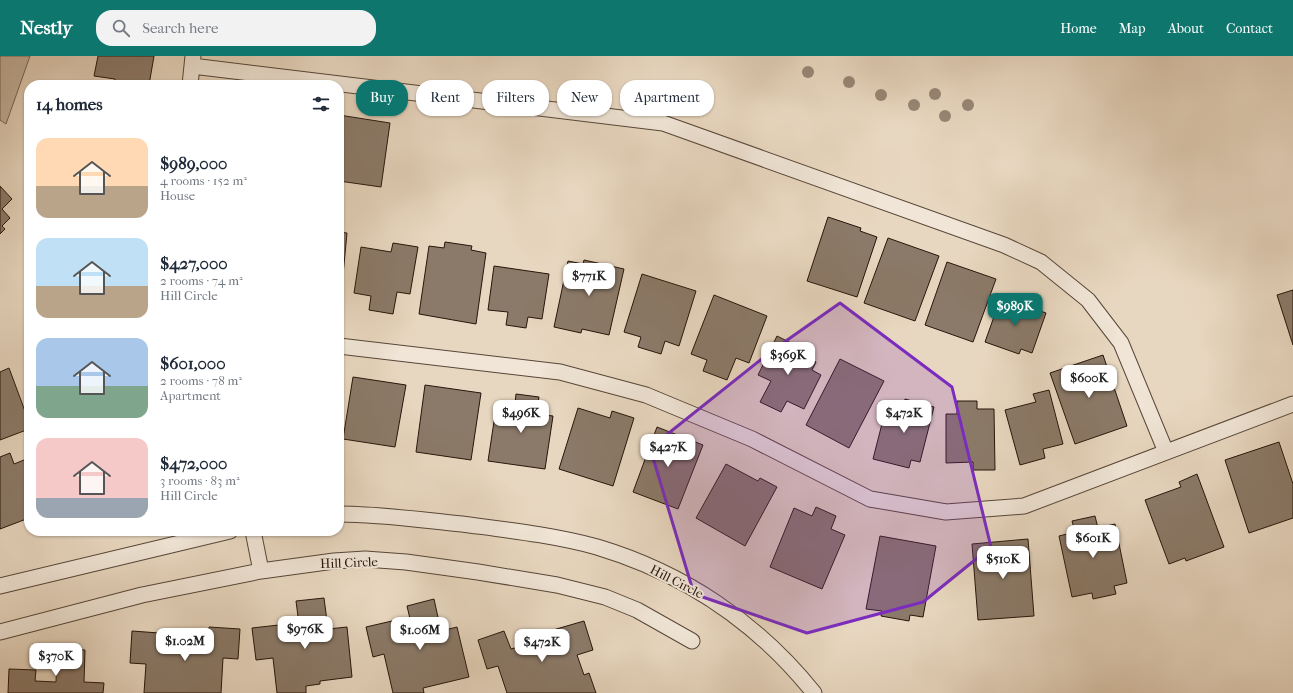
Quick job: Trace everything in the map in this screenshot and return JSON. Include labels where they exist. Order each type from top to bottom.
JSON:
[{"type":"street","points":[[191,80],[193,61],[337,80]]},
{"type":"street","points":[[344,81],[663,123],[1004,245],[1041,262],[1088,300],[1121,343],[1166,452]]},
{"type":"street","points":[[344,347],[560,372],[646,395],[752,439],[870,499],[946,512],[1024,506],[1293,404]]},
{"type":"street","name":"Hill Circle","points":[[344,514],[367,514],[510,530],[596,547],[634,560],[706,596],[739,618],[797,671],[814,693]]},
{"type":"street","points":[[0,586],[209,536]]},
{"type":"street","points":[[254,536],[261,571]]},
{"type":"street","name":"Hill Circle","points":[[0,632],[142,595],[261,571],[334,561],[364,559],[406,562],[557,585],[605,597],[637,610],[692,641]]},
{"type":"highlighted area","points":[[840,303],[952,387],[991,547],[923,602],[807,633],[694,594],[650,448],[773,350]]},
{"type":"shaded area","points":[[0,56],[30,56],[6,124],[0,120]]},
{"type":"building","points":[[98,56],[154,56],[150,80],[115,80],[94,76]]},
{"type":"building","points":[[344,116],[390,123],[381,187],[344,182]]},
{"type":"building","points":[[0,186],[12,199],[2,209],[10,218],[2,226],[5,229],[0,234]]},
{"type":"building","points":[[828,217],[861,228],[860,231],[877,237],[857,297],[807,281]]},
{"type":"building","points":[[344,233],[347,233],[344,265]]},
{"type":"building","points":[[888,238],[939,256],[915,321],[864,303]]},
{"type":"building","points":[[445,242],[472,246],[471,250],[486,253],[476,324],[419,314],[429,246],[444,248]]},
{"type":"building","points":[[393,243],[418,247],[410,294],[397,292],[393,314],[369,310],[371,296],[354,293],[361,247],[391,252]]},
{"type":"building","points":[[584,260],[624,269],[609,335],[582,329],[581,333],[554,327],[568,261],[583,264]]},
{"type":"building","points":[[947,262],[996,279],[973,342],[925,325]]},
{"type":"building","points":[[494,266],[549,274],[542,319],[528,317],[526,328],[506,325],[508,312],[488,310]]},
{"type":"building","points":[[642,274],[696,291],[679,346],[665,341],[661,354],[638,347],[641,337],[624,332]]},
{"type":"building","points":[[1293,290],[1293,345],[1277,295]]},
{"type":"building","points":[[714,295],[767,316],[749,363],[736,358],[727,380],[703,371],[707,360],[691,354]]},
{"type":"building","points":[[1001,297],[1046,313],[1032,353],[1021,349],[1019,354],[985,342]]},
{"type":"building","points":[[777,336],[801,348],[798,354],[816,362],[812,370],[821,375],[804,409],[787,401],[781,412],[760,402],[771,381],[758,375]]},
{"type":"building","points":[[1103,355],[1127,426],[1075,444],[1050,373]]},
{"type":"building","points":[[840,359],[884,381],[849,448],[806,425]]},
{"type":"building","points":[[9,368],[24,408],[24,431],[0,440],[0,372]]},
{"type":"building","points":[[353,377],[406,385],[395,447],[344,439]]},
{"type":"building","points":[[425,385],[481,393],[471,460],[416,452]]},
{"type":"building","points":[[1049,390],[1063,444],[1043,449],[1045,458],[1020,465],[1005,410],[1036,402],[1033,394]]},
{"type":"building","points":[[516,394],[539,397],[536,414],[553,416],[545,469],[488,461],[497,402],[515,404]]},
{"type":"building","points":[[905,399],[934,407],[920,462],[911,460],[909,468],[873,459],[887,404],[903,408]]},
{"type":"building","points":[[957,401],[977,401],[977,409],[994,409],[995,470],[973,470],[973,462],[946,463],[946,414],[957,414]]},
{"type":"building","points":[[578,408],[610,418],[612,411],[634,418],[613,486],[559,469]]},
{"type":"building","points":[[657,427],[703,445],[678,509],[633,492]]},
{"type":"building","points":[[1279,442],[1293,484],[1293,518],[1249,533],[1225,460]]},
{"type":"building","points":[[10,453],[14,464],[24,460],[24,520],[0,529],[0,457]]},
{"type":"building","points":[[726,464],[758,481],[760,478],[777,487],[745,546],[696,518]]},
{"type":"building","points":[[1197,474],[1224,547],[1186,561],[1185,558],[1169,564],[1145,500],[1181,487],[1179,482]]},
{"type":"building","points":[[816,507],[836,516],[831,529],[845,535],[822,589],[770,567],[794,508],[812,516]]},
{"type":"building","points":[[1095,516],[1098,528],[1115,524],[1127,583],[1114,586],[1116,594],[1093,599],[1092,593],[1072,597],[1059,536],[1075,532],[1072,521]]},
{"type":"building","points":[[880,536],[936,546],[923,617],[910,615],[909,621],[881,616],[882,611],[866,609]]},
{"type":"building","points":[[1028,539],[1034,616],[978,620],[972,544]]},
{"type":"building","points":[[324,598],[328,629],[347,627],[352,677],[320,681],[320,684],[306,686],[306,693],[277,693],[273,658],[256,660],[252,628],[279,625],[280,635],[300,632],[296,601]]},
{"type":"building","points":[[434,599],[441,631],[457,627],[469,677],[423,688],[424,693],[393,693],[384,654],[373,657],[366,627],[392,621],[396,640],[414,636],[407,606]]},
{"type":"building","points":[[584,621],[593,650],[577,655],[584,675],[589,673],[596,693],[507,693],[498,666],[487,669],[478,640],[504,631],[511,649],[534,642],[536,650],[550,646],[552,652],[559,650],[553,630]]},
{"type":"building","points":[[209,627],[240,629],[238,659],[223,658],[221,693],[144,693],[146,664],[130,663],[132,631],[159,633],[158,647],[180,649],[180,640],[208,641]]},
{"type":"building","points":[[57,649],[85,650],[84,682],[104,683],[103,693],[8,693],[9,669],[36,670],[35,681],[56,682]]}]
